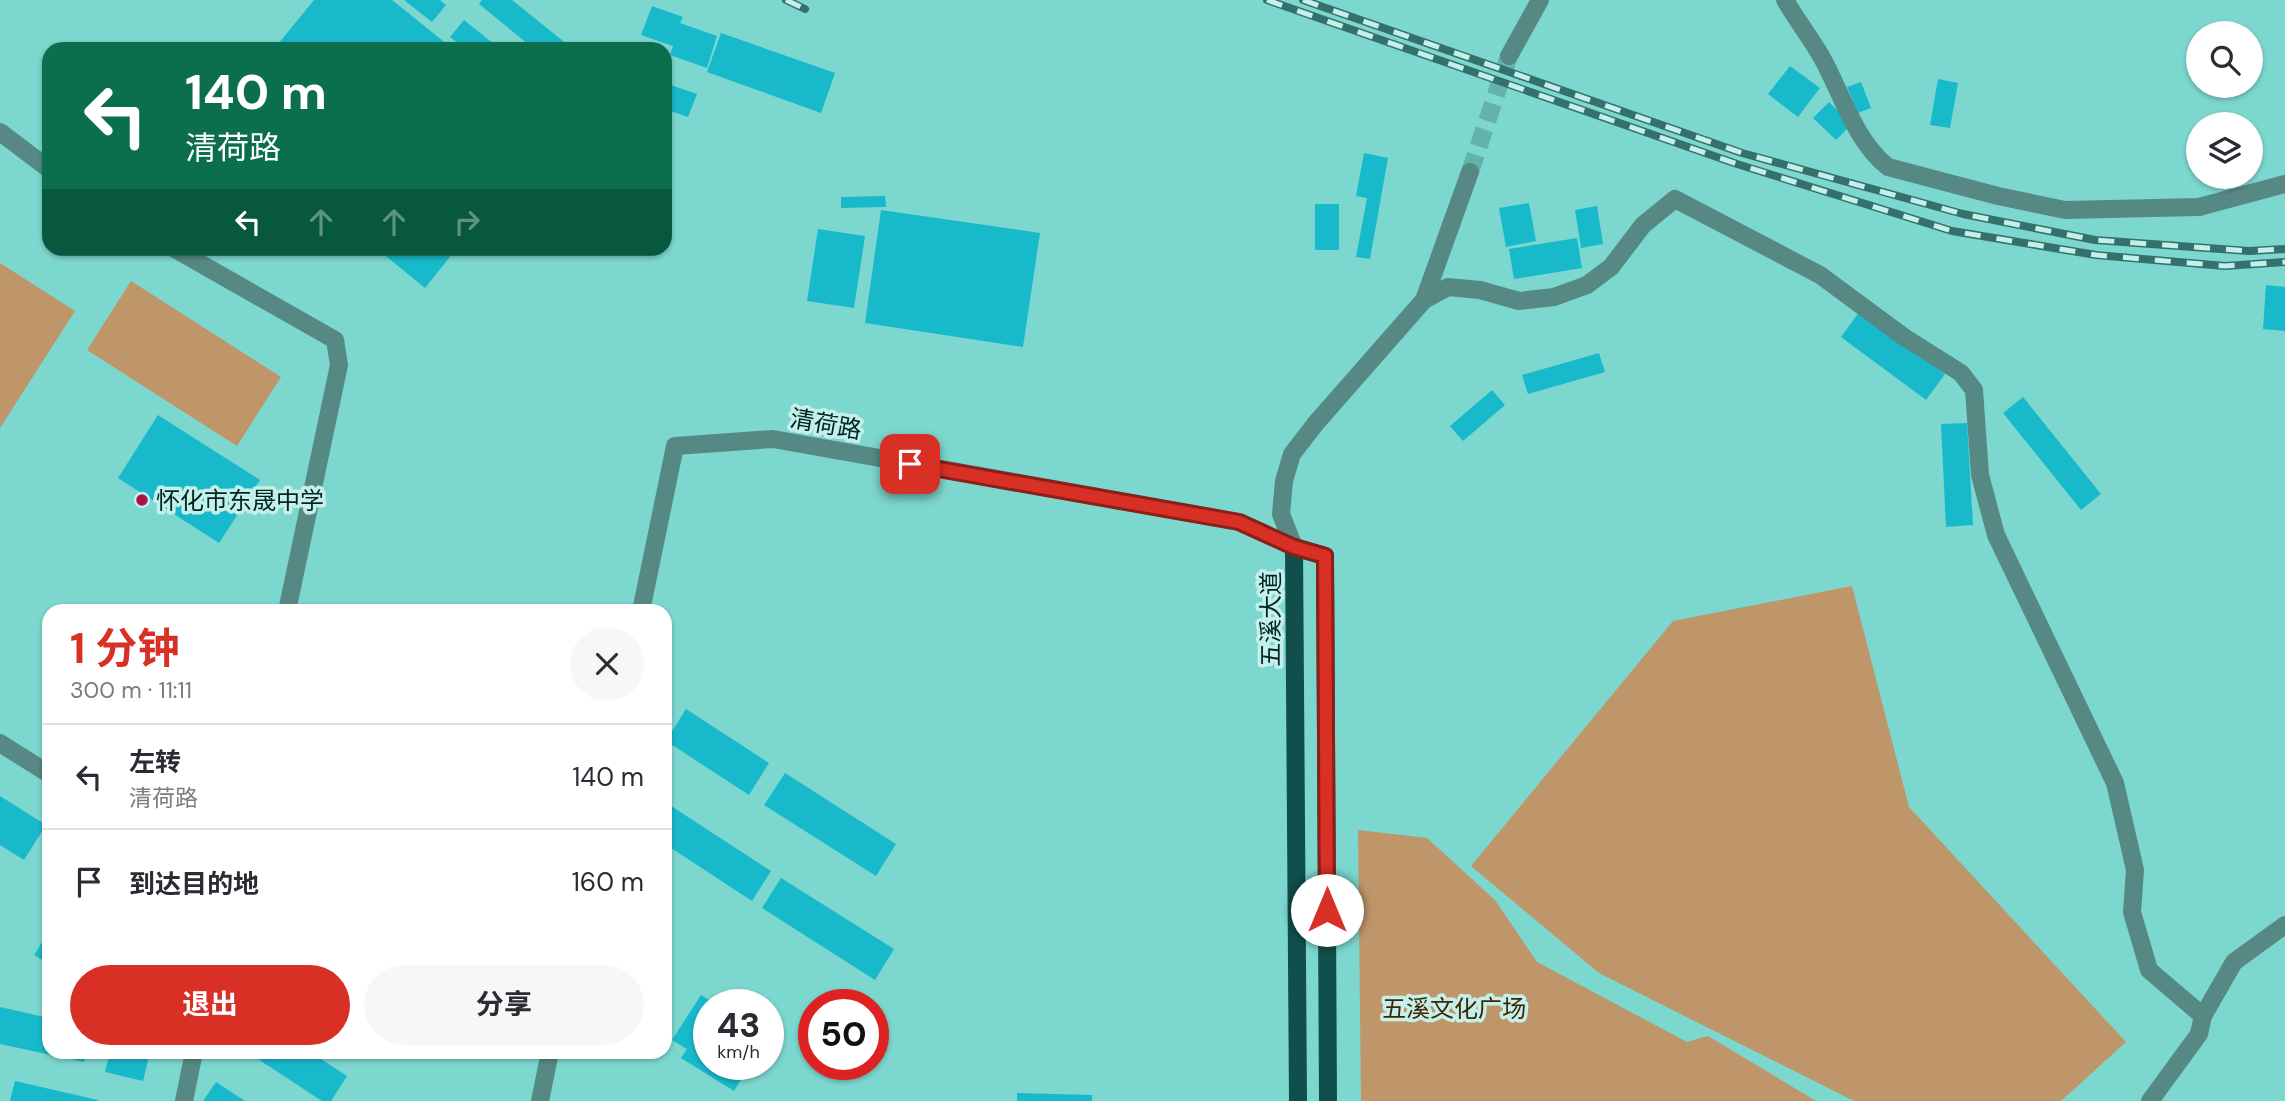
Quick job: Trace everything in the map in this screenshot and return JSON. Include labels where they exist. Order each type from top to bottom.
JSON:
[{"type":"main road","name":"五溪大道","points":[[1298,1101],[1294,547],[1325,556],[1328,1101]]},
{"type":"street","points":[[1509,56],[1540,0]]},
{"type":"street","points":[[1785,0],[1820,55],[1863,140],[1888,167],[1998,196],[2065,210],[2199,207],[2285,184]]},
{"type":"street","points":[[0,132],[42,164]]},
{"type":"street","points":[[1424,300],[1470,172]]},
{"type":"street","points":[[1294,547],[1281,514],[1284,481],[1292,454],[1424,300],[1448,287],[1480,290],[1520,301],[1555,297],[1587,285],[1611,267],[1643,225],[1675,199],[1820,275],[1904,337],[1961,373],[1974,390],[1980,475],[1996,535],[2115,783],[2135,870],[2132,912],[2149,970],[2203,1016]]},
{"type":"street","points":[[187,256],[335,340],[339,365],[288,604]]},
{"type":"street","name":"清荷路","points":[[642,604],[675,446],[773,439],[1239,522],[1294,547]]},
{"type":"street","points":[[0,743],[42,770]]},
{"type":"street","points":[[2150,1101],[2199,1034],[2203,1016],[2234,962],[2285,925]]},
{"type":"street","points":[[184,1101],[193,1059]]},
{"type":"street","points":[[540,1101],[549,1059]]},
{"type":"green space","points":[[0,263],[75,311],[0,428]]},
{"type":"green space","points":[[131,281],[281,377],[237,446],[87,350]]},
{"type":"green space","points":[[1852,586],[1909,807],[2126,1042],[2061,1101],[1854,1101],[1599,973],[1471,866],[1673,621]]},
{"type":"green space","name":"五溪文化广场","points":[[1358,830],[1427,838],[1495,900],[1537,962],[1687,1042],[1708,1036],[1816,1101],[1361,1101]]},
{"type":"building","points":[[314,0],[392,0],[444,42],[280,42]]},
{"type":"building","points":[[404,0],[440,0],[446,5],[432,22]]},
{"type":"building","points":[[482,0],[512,0],[564,42],[525,42],[479,4]]},
{"type":"building","points":[[652,6],[683,17],[680,23],[717,36],[707,68],[672,56],[672,42],[661,42],[641,35]]},
{"type":"building","points":[[464,20],[491,42],[456,42],[450,37]]},
{"type":"building","points":[[721,33],[835,73],[821,113],[707,72]]},
{"type":"building","points":[[1790,66],[1820,88],[1798,117],[1768,94]]},
{"type":"building","points":[[1938,79],[1958,83],[1950,128],[1930,125]]},
{"type":"building","points":[[1861,82],[1871,108],[1858,113],[1847,87]]},
{"type":"building","points":[[672,85],[697,94],[688,117],[672,111]]},
{"type":"building","points":[[1829,102],[1852,124],[1836,140],[1813,118]]},
{"type":"building","points":[[1364,153],[1388,158],[1370,259],[1356,257],[1367,198],[1356,196]]},
{"type":"building","points":[[885,196],[886,207],[841,208],[841,197]]},
{"type":"building","points":[[1529,203],[1536,241],[1506,247],[1499,208]]},
{"type":"building","points":[[1315,204],[1339,204],[1339,250],[1315,250]]},
{"type":"building","points":[[1597,206],[1603,244],[1581,248],[1575,210]]},
{"type":"building","points":[[881,210],[1040,233],[1023,347],[865,323]]},
{"type":"building","points":[[818,229],[865,236],[854,308],[807,301]]},
{"type":"building","points":[[1577,238],[1582,268],[1514,279],[1509,249]]},
{"type":"building","points":[[386,256],[451,256],[425,288]]},
{"type":"building","points":[[2266,285],[2285,287],[2285,331],[2263,329]]},
{"type":"building","points":[[1860,311],[1945,374],[1926,400],[1841,337]]},
{"type":"building","points":[[1599,353],[1605,372],[1528,394],[1522,375]]},
{"type":"building","points":[[1492,390],[1505,405],[1463,441],[1450,426]]},
{"type":"building","points":[[2023,397],[2101,494],[2081,510],[2003,413]]},
{"type":"building","points":[[158,415],[260,480],[219,543],[118,478]]},
{"type":"building","points":[[1967,423],[1973,525],[1946,527],[1941,424]]},
{"type":"building","points":[[686,709],[769,763],[749,795],[672,745],[672,731]]},
{"type":"building","points":[[785,773],[896,844],[876,876],[764,805]]},
{"type":"building","points":[[0,796],[42,822],[42,831],[24,860],[0,845]]},
{"type":"building","points":[[672,807],[771,871],[752,901],[672,849]]},
{"type":"building","points":[[781,878],[894,949],[875,980],[762,908]]},
{"type":"building","points":[[42,942],[42,960],[34,955]]},
{"type":"building","points":[[0,1007],[42,1016],[42,1053],[0,1044]]},
{"type":"building","points":[[693,1007],[693,1065],[681,1058],[687,1049],[672,1040]]},
{"type":"building","points":[[108,1059],[148,1059],[143,1081],[105,1072]]},
{"type":"building","points":[[258,1059],[321,1059],[347,1076],[331,1101],[322,1101]]},
{"type":"building","points":[[716,1080],[741,1080],[734,1091]]},
{"type":"building","points":[[15,1081],[98,1100],[98,1101],[10,1101]]},
{"type":"building","points":[[216,1082],[245,1101],[203,1101]]},
{"type":"building","points":[[1017,1093],[1092,1095],[1092,1101],[1017,1101]]},
{"type":"tunnel","points":[[1470,172],[1509,56]]},
{"type":"railway","points":[[786,0],[805,9]]},
{"type":"railway","points":[[1267,0],[1737,164],[1952,231],[2096,255],[2225,266],[2285,262]]},
{"type":"railway","points":[[1303,0],[1742,153],[1963,214],[2095,240],[2249,251],[2285,249]]},
{"type":"place","name":"怀化市东晟中学","points":[[142,500]]},
{"type":"route","points":[[910,464],[1239,522],[1294,547],[1325,556],[1327,910]]}]
